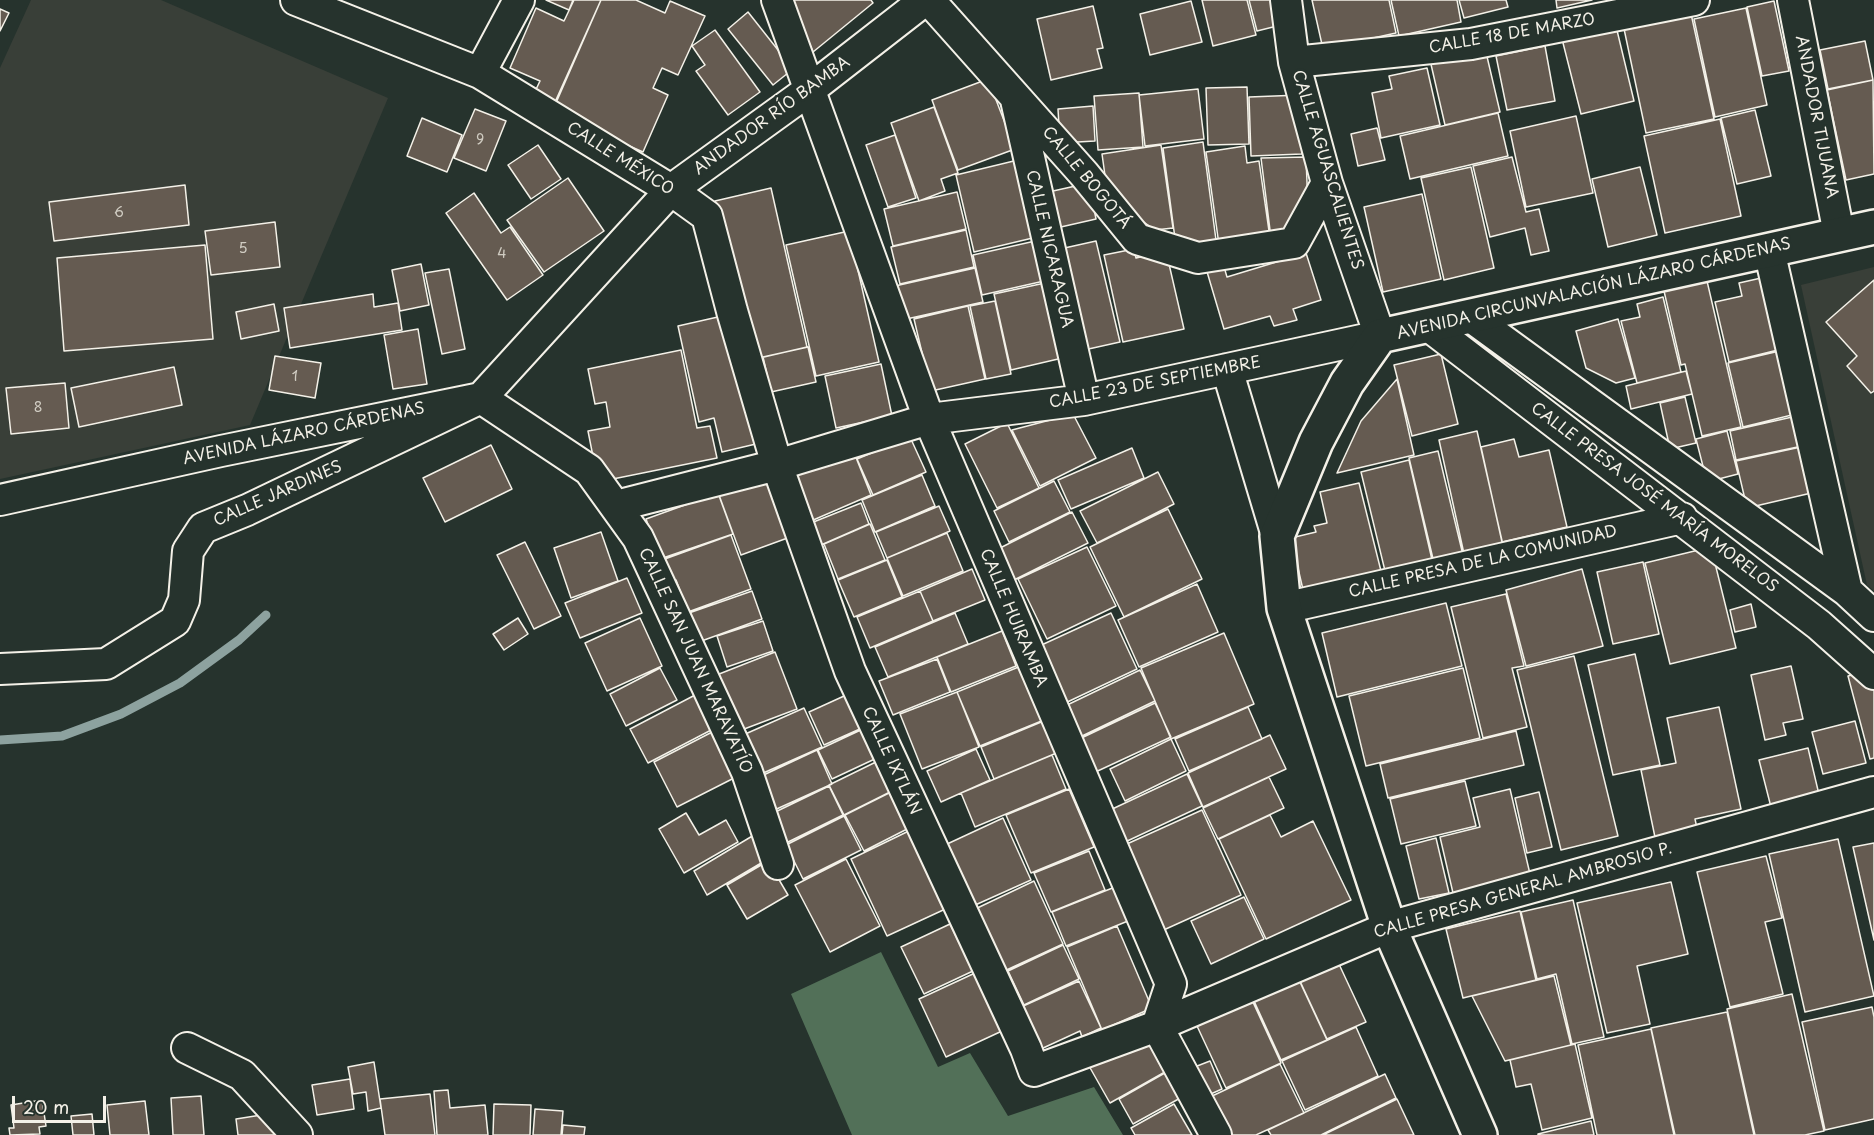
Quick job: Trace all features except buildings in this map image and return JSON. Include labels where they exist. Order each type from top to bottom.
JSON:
[{"type":"street","name":"CALLE MÉXICO","points":[[296,0],[480,73],[671,190],[707,216],[777,465]]},
{"type":"street","points":[[480,73],[519,0]]},
{"type":"street","points":[[777,0],[808,91]]},
{"type":"street","name":"ANDADOR RÍO BAMBA","points":[[481,398],[671,190],[808,91],[927,0]]},
{"type":"street","name":"CALLE BOGOTÁ","points":[[927,0],[1084,174],[1137,239],[1198,258],[1294,243],[1327,183]]},
{"type":"street","name":"CALLE AGUASCALIENTES","points":[[1286,0],[1294,62],[1327,183],[1380,336]]},
{"type":"street","name":"CALLE 18 DE MARZO","points":[[1294,62],[1471,44],[1694,0]]},
{"type":"street","name":"ANDADOR TIJUANA","points":[[1793,0],[1839,234]]},
{"type":"street","name":"CALLE HUIRAMBA","points":[[808,91],[928,419],[1170,984],[1157,1026]]},
{"type":"street","name":"CALLE NICARAGUA","points":[[1015,97],[1084,400]]},
{"type":"street","name":"AVENIDA CIRCUNVALACIÓN LÁZARO CÁRDENAS","points":[[1480,1135],[1389,927],[1284,608],[1277,536],[1316,442],[1347,383],[1380,336],[1430,327],[1874,226]]},
{"type":"street","points":[[1769,250],[1847,591]]},
{"type":"street","points":[[1471,317],[1847,591],[1874,616]]},
{"type":"street","name":"CALLE PRESA JOSÉ MARÍA MORELOS","points":[[1430,327],[1819,625],[1874,674]]},
{"type":"street","name":"CALLE 23 DE SEPTIEMBRE","points":[[616,506],[777,465],[928,419],[1084,400],[1380,336]]},
{"type":"street","points":[[1227,369],[1277,536]]},
{"type":"street","name":"CALLE SAN JUAN MARAVATÍO","points":[[481,398],[589,470],[639,537],[747,772],[778,864]]},
{"type":"street","name":"AVENIDA LÁZARO CÁRDENAS","points":[[0,500],[221,451],[481,398]]},
{"type":"street","name":"CALLE JARDINES","points":[[0,669],[106,664],[175,621],[184,600],[188,551],[203,528],[247,510],[481,398]]},
{"type":"street","name":"CALLE IXTLÁN","points":[[777,465],[850,671],[1026,1049]]},
{"type":"street","name":"CALLE PRESA DE LA COMUNIDAD","points":[[1284,608],[1682,518]]},
{"type":"street","name":"CALLE PRESA GENERAL AMBROSIO P.","points":[[1026,1049],[1034,1071],[1157,1026],[1389,927],[1874,792]]},
{"type":"street","points":[[1157,1026],[1216,1135]]},
{"type":"street","points":[[188,1048],[242,1075],[297,1135]]},
{"type":"shaded area","points":[[31,0],[161,0],[388,98],[250,425],[0,479],[0,68]]},
{"type":"shaded area","points":[[1874,267],[1874,591],[1867,585],[1801,285]]},
{"type":"green space","points":[[881,952],[938,1067],[970,1053],[1008,1116],[1094,1087],[1123,1135],[852,1135],[791,994]]},
{"type":"waterway","points":[[0,740],[62,736],[121,714],[180,683],[239,640],[266,615]]}]
